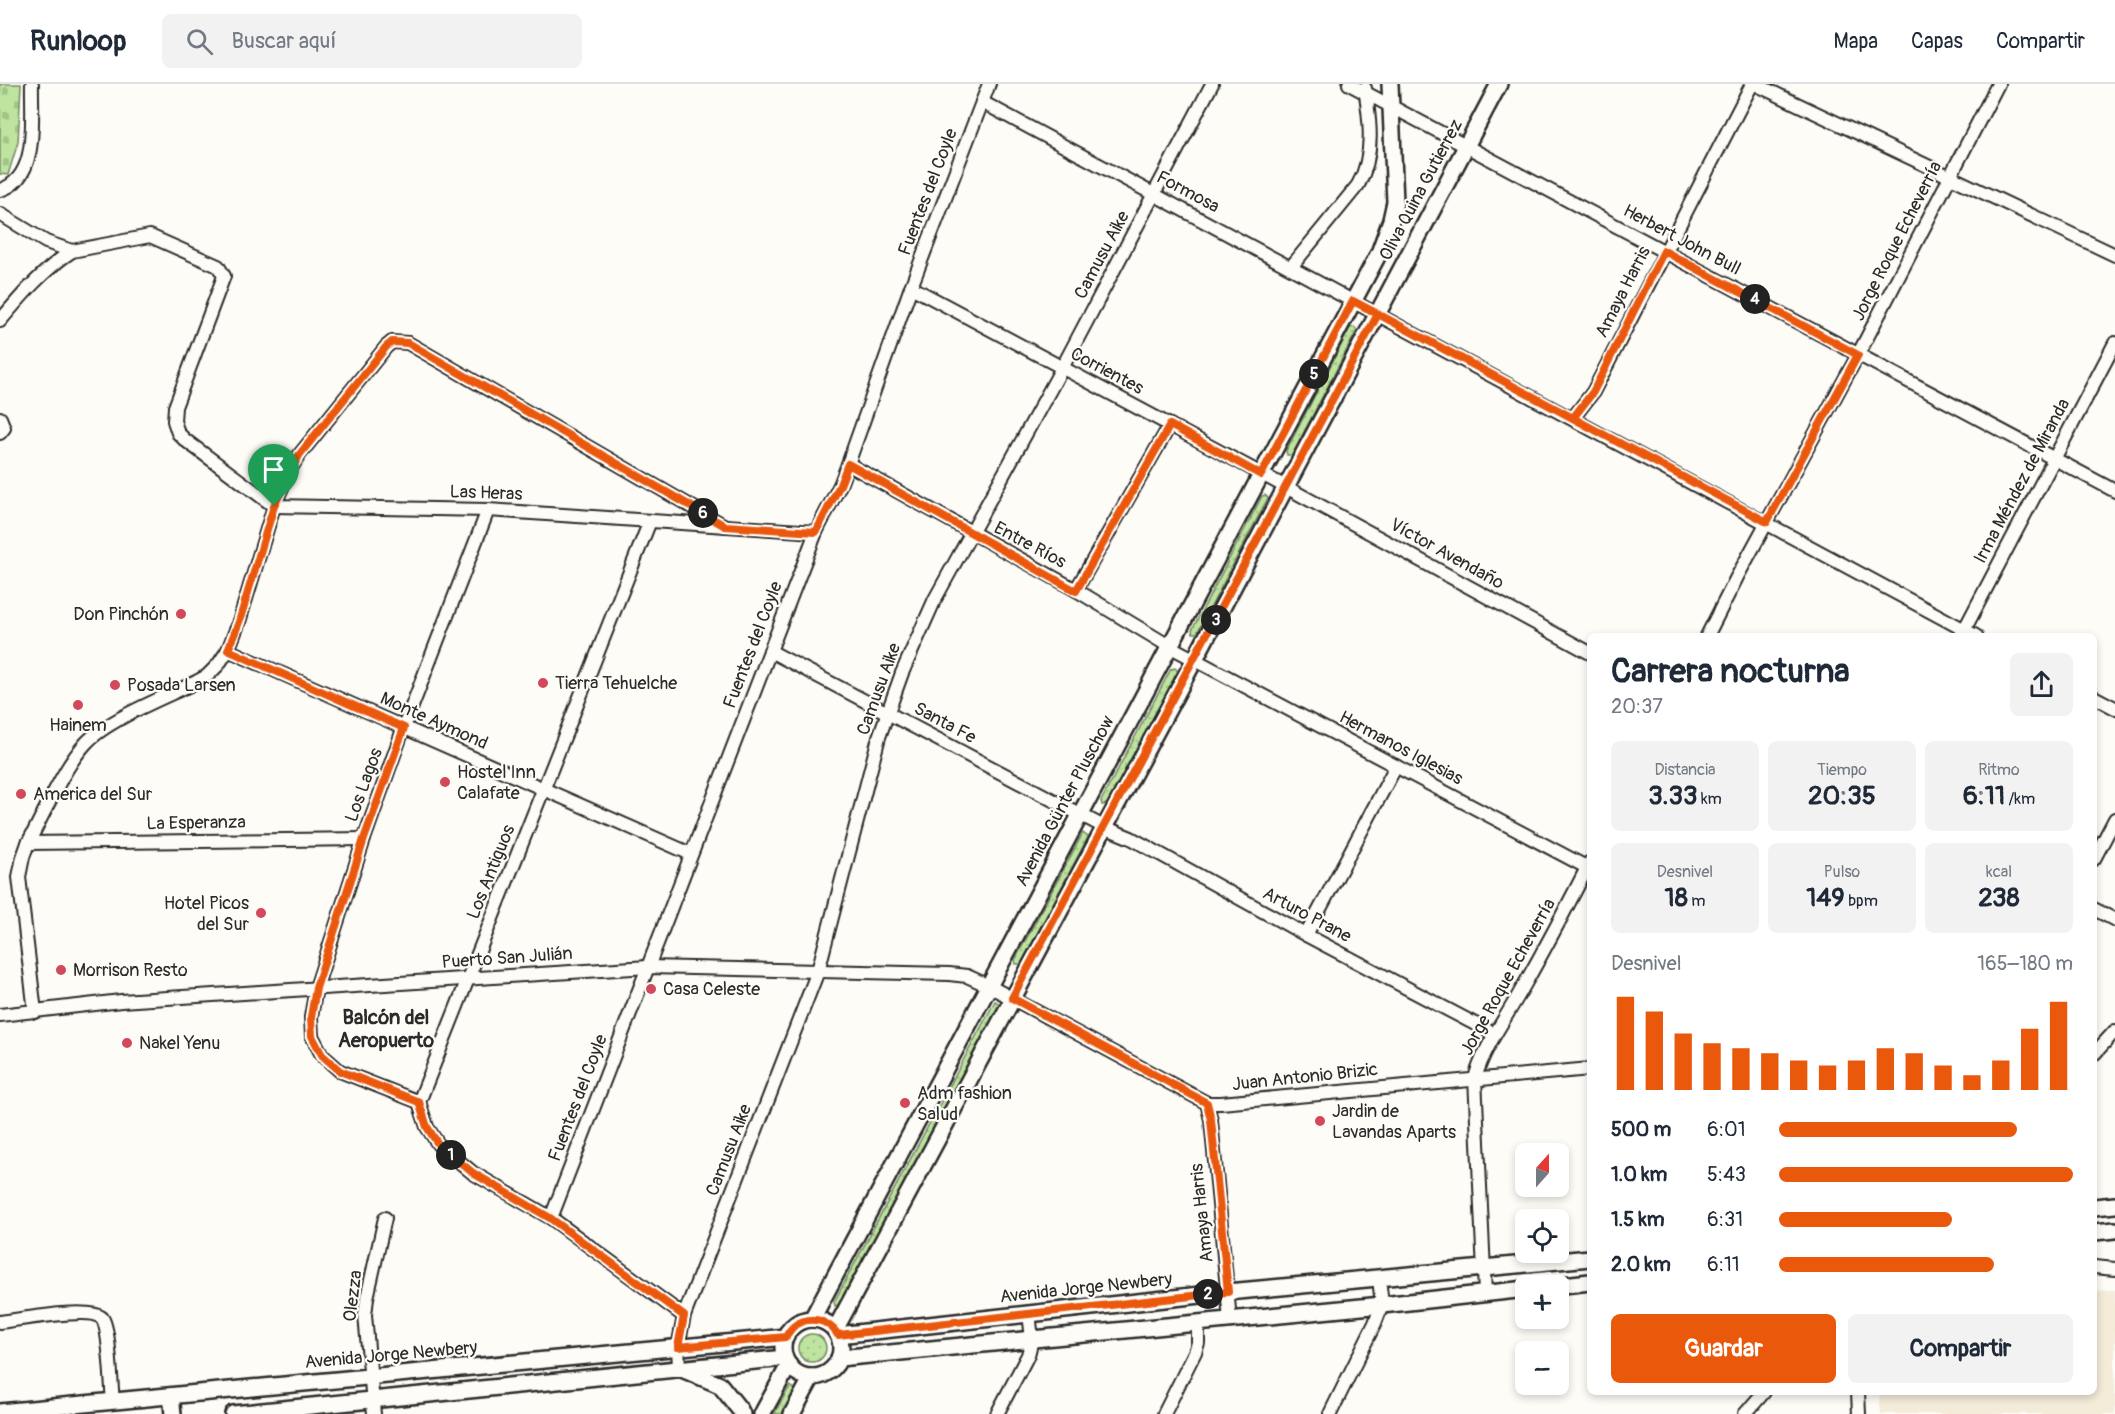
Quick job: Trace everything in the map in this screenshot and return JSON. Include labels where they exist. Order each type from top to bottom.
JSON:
[{"type":"street","points":[[0,190],[11,187],[23,173],[29,159],[32,84]]},
{"type":"street","name":"Fuentes del Coyle","points":[[550,1218],[816,532],[840,485],[910,287],[989,84]]},
{"type":"street","name":"Camusu Aike","points":[[679,1368],[678,1347],[684,1316],[818,970],[886,712],[935,599],[1062,368],[1212,84]]},
{"type":"street","name":"Herbert John Bull","points":[[1349,84],[1366,89],[1391,107],[2115,491]]},
{"type":"street","name":"Avenida Günter Pluschow","points":[[812,1319],[1379,253],[1392,220],[1395,192],[1390,84]]},
{"type":"street","name":"Oliva Quina Gutierrez","points":[[1378,314],[1499,84]]},
{"type":"street","points":[[1753,84],[2115,255]]},
{"type":"street","name":"Amaya Harris","points":[[1573,418],[1593,392],[1664,251],[1753,84]]},
{"type":"street","name":"Jorge Roque Echeverría","points":[[1709,633],[1858,355],[1998,84]]},
{"type":"street","points":[[1291,267],[1364,175],[1370,139],[1366,89]]},
{"type":"street","name":"Formosa","points":[[982,102],[1767,522],[1963,633]]},
{"type":"street","points":[[0,213],[46,242],[72,251]]},
{"type":"street","points":[[0,321],[52,264],[72,251],[150,236],[218,266],[224,276],[178,395],[174,421],[178,433],[185,440],[274,506]]},
{"type":"street","name":"Corrientes","points":[[910,287],[1286,487]]},
{"type":"street","points":[[836,1333],[1012,998],[1378,314]]},
{"type":"street","points":[[35,1012],[19,877],[28,843],[72,761],[87,741],[119,720],[207,676],[218,666],[228,650],[239,622],[274,506],[290,471],[300,454],[392,342],[408,343],[725,526]]},
{"type":"street","name":"Irma Méndez de Miranda","points":[[1963,633],[2115,343]]},
{"type":"street","points":[[0,418],[4,428],[0,434]]},
{"type":"street","points":[[1076,591],[1170,425]]},
{"type":"street","name":"Entre Ríos","points":[[848,464],[1076,591],[1169,646],[1195,658]]},
{"type":"street","name":"Víctor Avendaño","points":[[1286,487],[1587,651]]},
{"type":"street","name":"Las Heras","points":[[274,506],[488,510],[816,532]]},
{"type":"street","name":"Los Lagos","points":[[419,1102],[340,1071],[322,1055],[312,1036],[311,1017],[316,988],[364,839],[488,510]]},
{"type":"street","name":"Los Antiguos","points":[[419,1102],[650,520]]},
{"type":"street","name":"Monte Aymond","points":[[228,650],[692,854]]},
{"type":"street","name":"Santa Fe","points":[[770,651],[1104,827]]},
{"type":"street","name":"Hermanos Iglesias","points":[[1195,658],[1587,865]]},
{"type":"street","points":[[2097,699],[2115,708]]},
{"type":"street","points":[[1306,935],[1396,766]]},
{"type":"street","points":[[2097,853],[2115,819]]},
{"type":"street","name":"Arturo Prane","points":[[1104,827],[1131,838],[1306,935],[1494,1034]]},
{"type":"street","name":"La Esperanza","points":[[28,843],[364,839]]},
{"type":"street","name":"Jorge Roque Echeverría","points":[[1485,1293],[1475,1078],[1482,1057],[1494,1034],[1523,987],[1587,870]]},
{"type":"street","points":[[2097,911],[2115,920]]},
{"type":"street","name":"Puerto San Julián","points":[[0,1015],[121,1001],[648,967],[956,974],[974,978],[1012,998]]},
{"type":"street","points":[[1012,998],[1207,1103]]},
{"type":"street","points":[[2097,1051],[2115,1031]]},
{"type":"street","name":"Juan Antonio Brizic","points":[[1207,1103],[1587,1069]]},
{"type":"street","points":[[419,1102],[427,1127],[438,1144],[473,1173],[550,1218],[684,1316]]},
{"type":"street","name":"Amaya Harris","points":[[1207,1103],[1211,1120],[1230,1320]]},
{"type":"street","points":[[2097,1207],[2115,1204]]},
{"type":"street","name":"Olezza","points":[[373,1407],[365,1315],[385,1218]]},
{"type":"street","points":[[2097,1232],[2115,1230]]},
{"type":"street","name":"Avenida Jorge Newbery","points":[[836,1333],[1228,1292],[1587,1258]]},
{"type":"street","points":[[2097,1267],[2113,1270]]},
{"type":"street","points":[[1330,1414],[1382,1305],[1379,1278]]},
{"type":"street","points":[[1569,1284],[1587,1282]]},
{"type":"street","points":[[839,1358],[1382,1305],[1515,1289]]},
{"type":"street","points":[[0,1322],[78,1312],[98,1315],[102,1318],[107,1331],[113,1401]]},
{"type":"street","points":[[997,1414],[1028,1355],[1032,1339],[1029,1313]]},
{"type":"street","points":[[812,1319],[827,1323],[836,1333],[841,1350],[839,1358],[829,1371],[812,1377],[799,1373],[787,1361],[783,1351],[786,1337],[796,1324],[812,1319]]},
{"type":"street","points":[[1164,1414],[1198,1343],[1198,1323]]},
{"type":"street","name":"Avenida Jorge Newbery","points":[[0,1412],[786,1337]]},
{"type":"street","points":[[233,1414],[373,1407],[679,1368],[787,1361]]},
{"type":"street","points":[[762,1414],[787,1361]]},
{"type":"street","points":[[679,1368],[720,1385],[741,1414]]},
{"type":"street","points":[[792,1414],[812,1377]]},
{"type":"street","points":[[1745,1414],[1761,1395]]},
{"type":"street","points":[[1858,1395],[1859,1414]]},
{"type":"street","points":[[171,1396],[173,1414]]},
{"type":"shaded area","points":[[2115,1290],[2115,1414],[1881,1414],[1879,1395],[2097,1395],[2097,1291]]},
{"type":"green space","points":[[0,84],[21,84],[18,142],[8,175],[0,174]]},
{"type":"green space","points":[[1354,327],[1357,330],[1292,455],[1287,455],[1286,451],[1350,328]]},
{"type":"green space","points":[[1265,495],[1268,498],[1197,633],[1193,633],[1192,630],[1262,496]]},
{"type":"green space","points":[[1175,668],[1178,671],[1107,804],[1102,805],[1101,801],[1171,669]]},
{"type":"green space","points":[[1083,833],[1088,837],[1021,964],[1016,964],[1015,960]]},
{"type":"green space","points":[[995,1001],[1000,1004],[839,1306],[835,1306],[834,1302]]},
{"type":"green space","points":[[812,1334],[822,1338],[826,1348],[822,1358],[812,1362],[802,1358],[798,1348],[802,1338]]},
{"type":"green space","points":[[790,1386],[795,1389],[782,1414],[774,1414]]},
{"type":"place","name":"Don Pinchón","points":[[181,614]]},
{"type":"place","name":"Tierra Tehuelche","points":[[543,683]]},
{"type":"place","name":"Posada Larsen","points":[[115,685]]},
{"type":"place","name":"Hainem","points":[[78,705]]},
{"type":"place","name":"Hostel Inn Calafate","points":[[445,782]]},
{"type":"place","name":"America del Sur","points":[[21,794]]},
{"type":"place","name":"Hotel Picos del Sur","points":[[261,913]]},
{"type":"place","name":"Morrison Resto","points":[[61,970]]},
{"type":"place","name":"Casa Celeste","points":[[651,989]]},
{"type":"place","name":"Nakel Yenu","points":[[127,1043]]},
{"type":"place","name":"Adm fashion Salud","points":[[905,1103]]},
{"type":"place","name":"Jardin de Lavandas Aparts","points":[[1320,1121]]},
{"type":"district","name":"Balcón del Aeropuerto","points":[[386,1028]]},
{"type":"route","points":[[274,506],[239,622],[228,650],[404,728],[364,839],[316,988],[311,1017],[312,1036],[322,1055],[340,1071],[419,1102],[427,1127],[438,1144],[473,1173],[550,1218],[684,1316],[678,1347],[786,1337],[796,1324],[812,1319],[827,1323],[838,1335],[1228,1292],[1211,1120],[1207,1103],[1012,998],[1378,314],[1573,418],[1593,392],[1664,251],[1858,355],[1767,522],[1378,314],[1353,301],[1261,475],[1170,425],[1076,591],[848,464],[816,532],[725,526],[408,343],[392,342],[386,347],[300,454],[274,506]]}]
